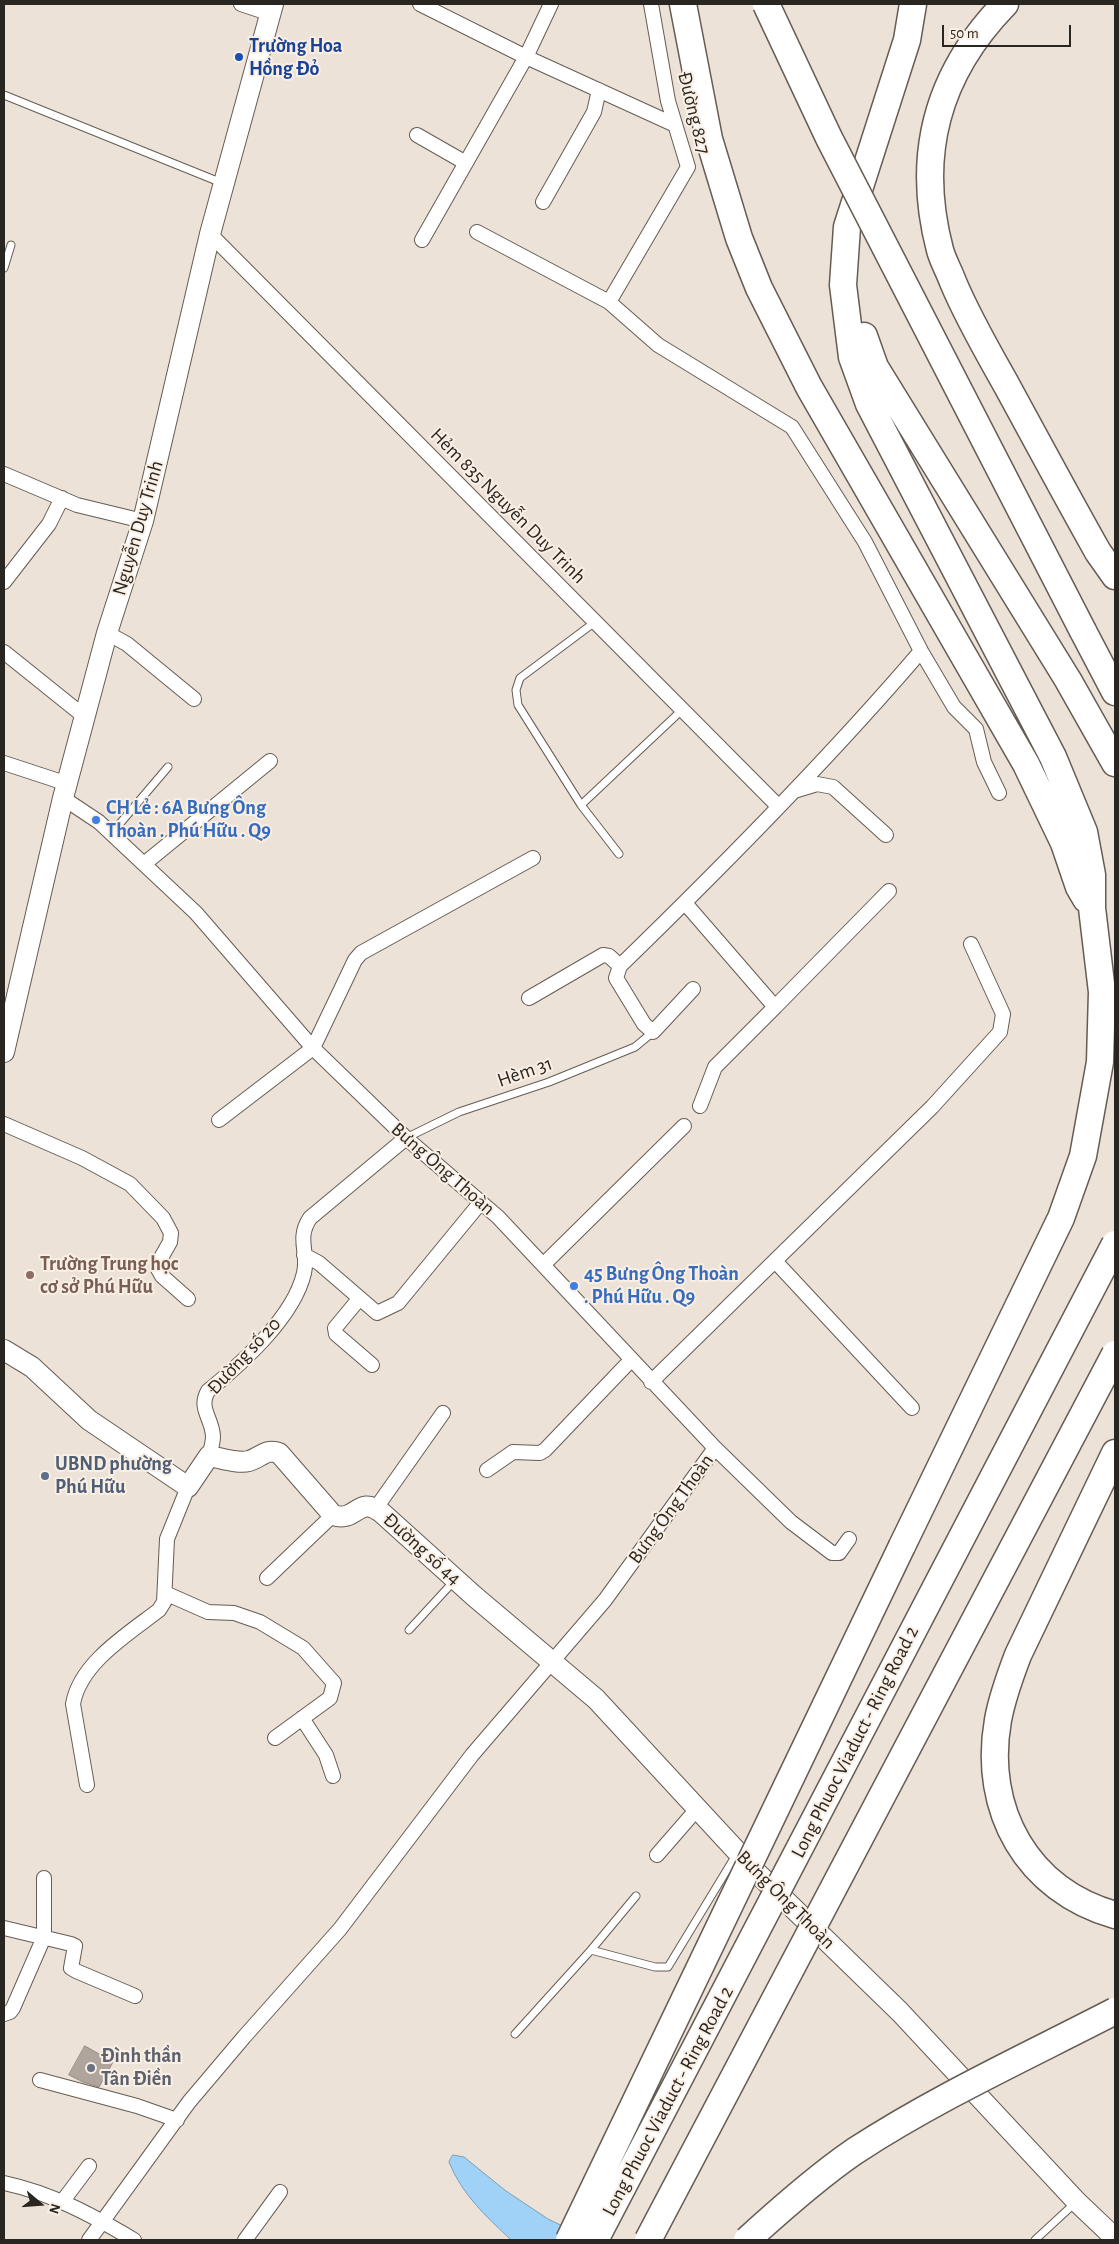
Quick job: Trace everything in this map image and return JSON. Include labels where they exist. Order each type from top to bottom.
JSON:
[{"type":"highway","points":[[683,4],[709,139],[739,238],[759,288],[809,387],[1026,764],[1064,843],[1079,887],[1092,908]]},
{"type":"highway","points":[[766,4],[829,138],[1115,692]]},
{"type":"highway","points":[[569,2240],[1061,1218],[1083,1156],[1100,1054],[1102,992],[1092,908],[1092,875],[1084,832],[1053,756],[874,412],[852,357],[843,285],[847,227],[907,40],[913,4]]},
{"type":"highway","points":[[1005,4],[983,27],[958,64],[936,117],[929,166],[932,208],[940,252],[965,310],[1098,552],[1115,576]]},
{"type":"highway","points":[[847,227],[852,285],[861,328],[875,367],[1068,680],[1115,763]]},
{"type":"highway","name":"Long Phuoc Viaduct - Ring Road 2","points":[[596,2240],[1115,1244]]},
{"type":"highway","points":[[648,2240],[1115,1354]]},
{"type":"highway","points":[[1115,1453],[1018,1655],[1006,1686],[998,1722],[995,1765],[1001,1806],[1013,1837],[1032,1865],[1057,1887],[1084,1906],[1115,1915]]},
{"type":"highway","points":[[747,2240],[787,2204],[854,2152],[949,2095],[1115,2011]]},
{"type":"street","points":[[241,4],[272,9]]},
{"type":"street","points":[[420,4],[526,57],[675,125]]},
{"type":"street","points":[[422,240],[526,57],[551,4]]},
{"type":"street","name":"Đường 827","points":[[609,302],[688,167],[668,101],[651,4]]},
{"type":"street","name":"Nguyễn Duy Trinh","points":[[4,1052],[65,791],[108,633],[143,521],[210,234],[272,9]]},
{"type":"street","points":[[543,202],[594,112],[599,90]]},
{"type":"street","points":[[416,135],[466,163]]},
{"type":"street","points":[[477,232],[609,302],[658,345],[792,427],[865,542],[922,651],[954,707],[976,729],[984,762],[999,793]]},
{"type":"street","name":"Hẻm 835 Nguyễn Duy Trinh","points":[[210,234],[778,806]]},
{"type":"street","points":[[4,474],[77,505],[143,521]]},
{"type":"street","points":[[4,582],[49,524],[62,498]]},
{"type":"street","points":[[108,633],[127,644],[194,699]]},
{"type":"street","points":[[694,989],[653,1032],[644,1024],[616,978],[620,966],[685,903],[854,729],[922,651]]},
{"type":"street","points":[[4,652],[86,717]]},
{"type":"street","points":[[144,864],[270,761]]},
{"type":"street","name":"Bưng Ông Thoàn","points":[[4,763],[65,791],[196,913],[313,1048],[406,1138],[498,1217],[714,1448],[605,1600],[554,1662],[596,1699],[738,1853],[900,2012],[1077,2202],[1115,2238]]},
{"type":"street","points":[[794,791],[817,784],[834,787],[886,835]]},
{"type":"street","points":[[218,1120],[313,1048],[351,968],[361,953],[533,858]]},
{"type":"street","points":[[700,1106],[715,1067],[889,891]]},
{"type":"street","points":[[685,903],[775,1007]]},
{"type":"street","points":[[651,1382],[932,1108],[1000,1032],[1003,1014],[971,944]]},
{"type":"street","points":[[529,998],[603,955],[609,956],[620,966]]},
{"type":"street","points":[[4,1124],[82,1158],[130,1184],[163,1218],[171,1233],[170,1242],[158,1263],[158,1269],[162,1276],[188,1299]]},
{"type":"street","points":[[543,1265],[684,1126]]},
{"type":"street","name":"Đường số 20","points":[[87,1785],[72,1704],[74,1695],[92,1664],[159,1610],[164,1602],[167,1539],[188,1487],[209,1456],[213,1435],[203,1407],[204,1398],[208,1390],[247,1357],[290,1307],[304,1276],[306,1266],[302,1234],[310,1218],[406,1138]]},
{"type":"street","points":[[304,1255],[320,1263],[377,1313],[386,1311],[398,1303],[481,1202]]},
{"type":"street","points":[[775,1261],[912,1408]]},
{"type":"street","points":[[359,1299],[335,1328],[336,1334],[372,1365]]},
{"type":"street","points":[[4,1350],[32,1367],[89,1420],[188,1487]]},
{"type":"street","points":[[487,1470],[513,1452],[540,1453],[545,1450],[630,1360]]},
{"type":"street","points":[[376,1508],[443,1413]]},
{"type":"street","points":[[714,1448],[791,1522],[832,1553],[839,1553],[849,1539]]},
{"type":"street","points":[[209,1456],[248,1461],[268,1451],[278,1453],[333,1515],[267,1578]]},
{"type":"street","name":"Đường số 44","points":[[333,1515],[340,1517],[349,1516],[369,1505],[376,1508],[456,1580],[554,1662]]},
{"type":"street","points":[[165,1593],[208,1612],[247,1616],[260,1622],[303,1648],[334,1683],[330,1698],[274,1738]]},
{"type":"street","points":[[89,2240],[177,2120],[244,2037],[340,1929],[472,1755],[554,1662]]},
{"type":"street","points":[[302,1718],[326,1755],[333,1776]]},
{"type":"street","points":[[657,1854],[697,1809]]},
{"type":"street","points":[[4,2014],[10,2012],[13,2008],[44,1937],[44,1878]]},
{"type":"street","points":[[4,1928],[75,1946],[71,1968],[134,1996]]},
{"type":"street","points":[[40,2080],[137,2106],[177,2120]]},
{"type":"street","points":[[62,2202],[89,2166]]},
{"type":"street","points":[[4,2183],[30,2189],[62,2202],[134,2240]]},
{"type":"street","points":[[245,2240],[280,2192]]},
{"type":"lane","points":[[4,95],[224,184]]},
{"type":"lane","points":[[4,268],[12,245]]},
{"type":"lane","points":[[595,622],[520,678],[516,690],[518,705],[581,805],[619,854]]},
{"type":"lane","points":[[581,805],[682,710]]},
{"type":"lane","points":[[111,834],[168,767]]},
{"type":"lane","name":"Hèm 31","points":[[406,1138],[459,1112],[549,1082],[635,1047],[653,1032]]},
{"type":"lane","points":[[409,1630],[456,1580]]},
{"type":"lane","points":[[591,1950],[655,1967],[668,1967],[738,1853]]},
{"type":"lane","points":[[515,2034],[591,1950],[636,1896]]},
{"type":"lane","points":[[1035,2240],[1077,2202]]},
{"type":"water","points":[[453,2155],[464,2157],[506,2191],[548,2219],[573,2231],[585,2240],[511,2240],[476,2204],[461,2185],[449,2162]]},
{"type":"building","name":"Đình thần Tân Điền","points":[[85,2046],[113,2062],[99,2087],[69,2075]]},
{"type":"place","name":"Trường Hoa Hồng Đỏ","points":[[239,57]]},
{"type":"place","name":"CH Lẻ : 6A Bưng Ông Thoàn . Phú Hữu . Q9","points":[[96,820]]},
{"type":"place","name":"Trường Trung học cơ sở Phú Hữu","points":[[30,1275]]},
{"type":"place","name":"45 Bưng Ông Thoàn . Phú Hữu . Q9","points":[[574,1286]]},
{"type":"place","name":"UBND phường Phú Hữu","points":[[45,1476]]},
{"type":"place","name":"Đình thần Tân Điền","points":[[91,2068]]}]
